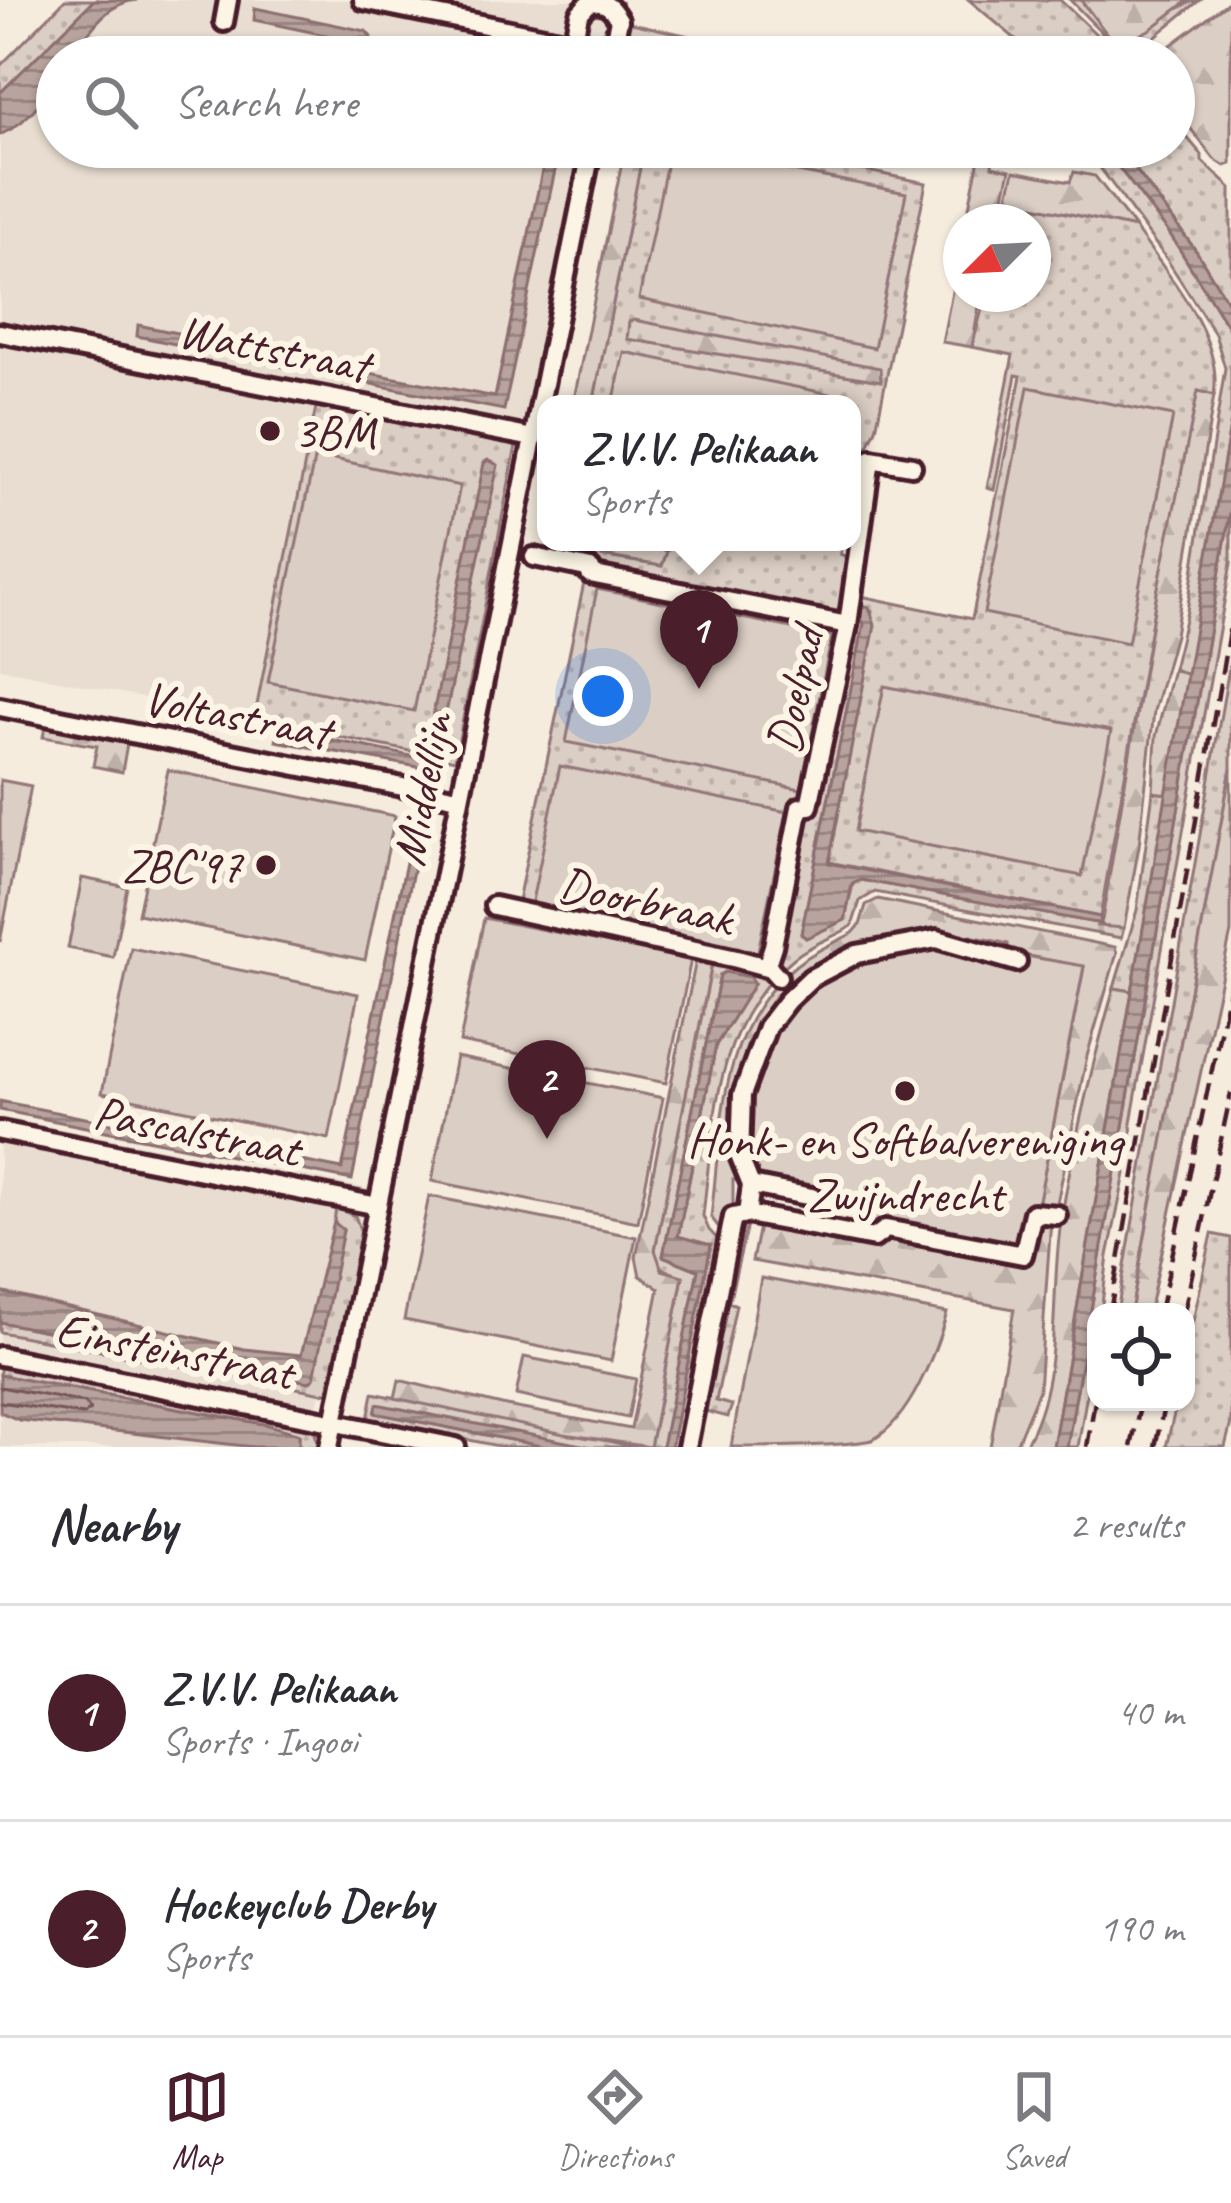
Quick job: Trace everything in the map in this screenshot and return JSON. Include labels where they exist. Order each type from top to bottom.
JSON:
[{"type":"street","points":[[224,22],[228,0]]},
{"type":"street","points":[[363,0],[416,5],[544,36]]},
{"type":"street","points":[[574,36],[579,14],[589,3],[602,2],[619,20],[616,36]]},
{"type":"street","name":"Middellijn","points":[[541,395],[588,168]]},
{"type":"street","name":"Wattstraat","points":[[0,332],[532,438]]},
{"type":"street","name":"Middellijn","points":[[329,1447],[537,414]]},
{"type":"street","name":"Doelpad","points":[[861,532],[871,459],[912,466]]},
{"type":"street","name":"Doelpad","points":[[772,972],[800,807],[809,806],[848,626],[858,551]]},
{"type":"street","points":[[534,557],[591,569],[590,574],[848,626]]},
{"type":"street","name":"Voltastraat","points":[[0,706],[458,798]]},
{"type":"street","name":"Doorbraak","points":[[494,906],[772,972]]},
{"type":"street","points":[[747,1214],[751,1185],[740,1157],[742,1095],[767,1027],[812,978],[857,954],[937,939],[1017,962]]},
{"type":"street","name":"Pascalstraat","points":[[0,1131],[378,1206]]},
{"type":"street","points":[[751,1185],[812,1197]]},
{"type":"street","points":[[687,1447],[733,1217],[747,1214],[874,1238],[886,1229],[1023,1255],[1033,1213],[1057,1215]]},
{"type":"street","name":"Einsteinstraat","points":[[0,1357],[456,1447]]},
{"type":"shaded area","points":[[104,0],[624,0],[616,36],[67,36]]},
{"type":"shaded area","points":[[36,67],[36,168],[584,168],[516,446],[315,408],[254,720],[0,668],[0,102]]},
{"type":"shaded area","points":[[0,1117],[370,1189],[307,1447],[0,1447]]},
{"type":"green space","points":[[65,0],[94,0],[58,36],[36,36],[36,58],[0,94],[0,66]]},
{"type":"green space","points":[[969,0],[1060,0],[1098,36],[1012,36]]},
{"type":"green space","points":[[1070,0],[1081,0],[1108,36]]},
{"type":"green space","points":[[1081,0],[1189,0],[1137,36],[1108,36]]},
{"type":"green space","points":[[1200,0],[1156,36],[1132,36],[1172,12]]},
{"type":"green space","points":[[1231,0],[1231,164],[1225,166],[1214,159],[1195,134],[1195,36],[1183,36]]},
{"type":"green space","points":[[623,21],[689,36],[629,36],[622,35]]},
{"type":"green space","points":[[1195,147],[1202,161],[1231,188],[1231,309],[1197,252],[1135,168],[1195,168]]},
{"type":"green space","points":[[621,168],[640,168],[595,395],[575,395]]},
{"type":"green space","points":[[640,168],[853,168],[926,183],[876,429],[861,461],[861,395],[595,395]],"holes":[[[629,322],[881,381],[628,339]]]},
{"type":"green space","points":[[666,168],[778,168],[906,193],[874,348],[639,299]]},
{"type":"green space","points":[[977,168],[1010,170],[1002,204],[970,204]]},
{"type":"green space","points":[[1100,168],[1119,168],[1170,234],[1231,332],[1231,421],[1188,675],[1173,669],[1187,611],[1225,368],[1215,334]]},
{"type":"green space","points":[[1014,171],[1070,182],[1074,172],[1095,176],[1135,228],[1051,210],[1051,204],[1007,200]]},
{"type":"green space","points":[[1051,210],[1135,228],[1190,307],[1215,373],[1214,395],[1199,391],[1156,598],[1100,917],[829,862],[872,611],[864,605],[857,612],[864,624],[801,934],[806,938],[845,920],[853,884],[861,880],[1124,928],[1121,938],[875,892],[860,901],[852,926],[801,953],[768,984],[748,1012],[723,1076],[703,1216],[722,1244],[681,1447],[671,1447],[711,1245],[678,1237],[716,1045],[754,983],[720,975],[663,1256],[698,1270],[662,1447],[650,1447],[683,1277],[660,1266],[655,1250],[713,959],[515,915],[590,554],[662,566],[667,551],[840,551],[847,557],[843,575],[859,577],[856,595],[972,619],[1021,376],[1016,375],[994,490],[987,488],[1013,355],[972,347],[981,312],[1051,312]]},
{"type":"green space","points":[[948,312],[978,312],[972,347],[942,342]]},
{"type":"green space","points":[[629,322],[880,368],[881,381],[627,339]]},
{"type":"green space","points":[[624,352],[835,395],[615,395]]},
{"type":"green space","points":[[1028,387],[1173,416],[1128,643],[984,613]]},
{"type":"green space","points":[[1198,391],[1214,395],[1175,635],[1154,711],[1139,846],[1124,928],[1097,926],[1102,920],[1156,598]]},
{"type":"green space","points":[[316,407],[516,446],[455,760],[254,720]]},
{"type":"green space","points":[[315,455],[460,486],[414,711],[268,682]]},
{"type":"green space","points":[[1231,507],[1231,563],[1131,1123],[1132,1140],[1102,1303],[1092,1303]]},
{"type":"green space","points":[[582,551],[667,551],[662,566]]},
{"type":"green space","points":[[597,589],[832,636],[801,789],[566,742]]},
{"type":"green space","points":[[1231,656],[1231,769],[1133,1303],[1119,1303]]},
{"type":"green space","points":[[1173,669],[1188,675],[1168,794],[1153,792],[1156,736]]},
{"type":"green space","points":[[884,686],[1111,731],[1082,876],[855,831]]},
{"type":"green space","points":[[46,722],[128,738],[122,772],[93,766],[97,746],[43,737]]},
{"type":"green space","points":[[560,766],[787,812],[757,956],[530,911]]},
{"type":"green space","points":[[1231,769],[1231,932],[1151,1303],[1133,1303]]},
{"type":"green space","name":"ZBC'97","points":[[168,770],[395,816],[365,960],[138,914]]},
{"type":"green space","name":"ZBC'97","points":[[0,780],[31,786],[0,942]]},
{"type":"green space","points":[[1153,792],[1168,794],[1132,991],[1114,988],[1137,910]]},
{"type":"green space","points":[[82,878],[127,887],[113,957],[68,948]]},
{"type":"green space","points":[[878,899],[1115,947],[1056,1208],[1037,1210],[1084,967],[1008,952],[1008,944],[980,938],[928,934],[880,942],[832,962],[787,992],[761,1019],[749,1041],[739,1085],[744,1181],[733,1180],[733,1209],[720,1229],[711,1217],[722,1114],[737,1050],[751,1019],[795,966],[853,933],[866,905]]},
{"type":"green space","points":[[484,918],[691,959],[666,1083],[460,1042]]},
{"type":"green space","name":"Honk- en Softbalvereniging Zwijndrecht","points":[[931,947],[961,949],[1019,968],[1020,955],[1084,966],[1037,1210],[1021,1249],[864,1235],[870,1201],[753,1184],[748,1117],[753,1084],[780,1023],[827,976],[867,958]]},
{"type":"green space","name":"ZBC'97","points":[[131,948],[358,994],[329,1139],[102,1093]]},
{"type":"green space","points":[[697,955],[713,958],[655,1250],[662,1270],[683,1276],[650,1447],[395,1398],[399,1380],[631,1429],[659,1288],[640,1276],[636,1257]]},
{"type":"green space","points":[[1114,988],[1132,991],[1053,1447],[1024,1447],[1045,1394],[1066,1192]]},
{"type":"green space","points":[[456,1057],[663,1098],[638,1222],[432,1181]]},
{"type":"green space","points":[[429,1196],[636,1237],[611,1361],[404,1320]]},
{"type":"green space","points":[[336,1208],[355,1216],[362,1235],[331,1390],[323,1393],[0,1332],[0,1322],[309,1382],[343,1230],[334,1222]]},
{"type":"green space","points":[[749,1217],[729,1302],[736,1305],[716,1401],[732,1405],[728,1417],[701,1410],[739,1221]]},
{"type":"green space","points":[[1037,1217],[1051,1219],[1039,1390],[1015,1447],[990,1447],[1014,1309],[752,1261],[759,1226],[867,1247],[883,1239],[1018,1262]]},
{"type":"green space","points":[[1212,1234],[1231,1238],[1231,1423],[1225,1447],[1166,1447],[1175,1411],[1195,1411],[1195,1312]]},
{"type":"green space","name":"Honk- en Softbalvereniging Zwijndrecht","points":[[761,1278],[947,1313],[920,1384],[886,1431],[858,1442],[731,1447]]},
{"type":"green space","points":[[1087,1332],[1087,1393],[1078,1447],[1067,1447]]},
{"type":"green space","points":[[524,1357],[636,1379],[628,1418],[516,1395]]},
{"type":"green space","points":[[0,1365],[303,1424],[315,1432],[319,1447],[299,1447],[299,1434],[268,1425],[0,1375]]},
{"type":"green space","points":[[373,1393],[637,1447],[591,1447],[376,1413],[546,1447],[503,1447],[368,1419]]},
{"type":"water","points":[[94,0],[137,0],[106,13],[86,36],[58,36]]},
{"type":"water","points":[[255,8],[366,31],[370,36],[330,36],[254,20]]},
{"type":"water","points":[[36,57],[36,106],[0,135],[0,93]]},
{"type":"water","points":[[543,168],[556,168],[504,410],[351,380],[352,371],[495,397]]},
{"type":"water","points":[[1119,168],[1135,168],[1197,252],[1231,309],[1231,332],[1170,234]]},
{"type":"water","points":[[138,325],[305,359],[303,371],[137,336]]},
{"type":"water","points":[[1231,421],[1231,507],[1092,1303],[1087,1303],[1087,1332],[1067,1447],[1053,1447]]},
{"type":"water","points":[[488,460],[498,465],[434,770],[276,741],[279,729],[416,757],[425,754]]},
{"type":"water","points":[[853,602],[869,607],[875,625],[829,863],[1100,917],[1101,924],[861,880],[852,884],[845,920],[806,938],[801,934],[864,624]]},
{"type":"water","points":[[414,824],[422,825],[352,1180],[0,1110],[0,1101],[342,1169]]},
{"type":"water","points":[[720,975],[750,977],[754,984],[716,1045],[678,1236],[711,1245],[671,1447],[662,1447],[698,1270],[663,1256]]},
{"type":"water","points":[[334,1222],[343,1230],[314,1378],[309,1382],[0,1322],[0,1292],[244,1349],[301,1355]]},
{"type":"water","points":[[0,1375],[268,1425],[299,1434],[299,1447],[253,1447],[19,1420],[0,1412]]},
{"type":"water","points":[[377,1404],[591,1447],[546,1447],[375,1413]]},
{"type":"railway","points":[[1112,1303],[1231,620]]},
{"type":"railway","points":[[1162,1303],[1231,981]]},
{"type":"railway","points":[[1186,1303],[1231,1093]]},
{"type":"railway","points":[[1087,1447],[1093,1411]]},
{"type":"railway","points":[[1131,1447],[1139,1411]]},
{"type":"railway","points":[[1155,1447],[1163,1411]]},
{"type":"place","name":"3BM","points":[[270,431]]},
{"type":"place","name":"Z.V.V. Pelikaan","points":[[699,689]]},
{"type":"place","name":"ZBC'97","points":[[266,865]]},
{"type":"place","name":"Honk- en Softbalvereniging Zwijndrecht","points":[[905,1091]]},
{"type":"place","name":"Hockeyclub Derby","points":[[547,1139]]}]
